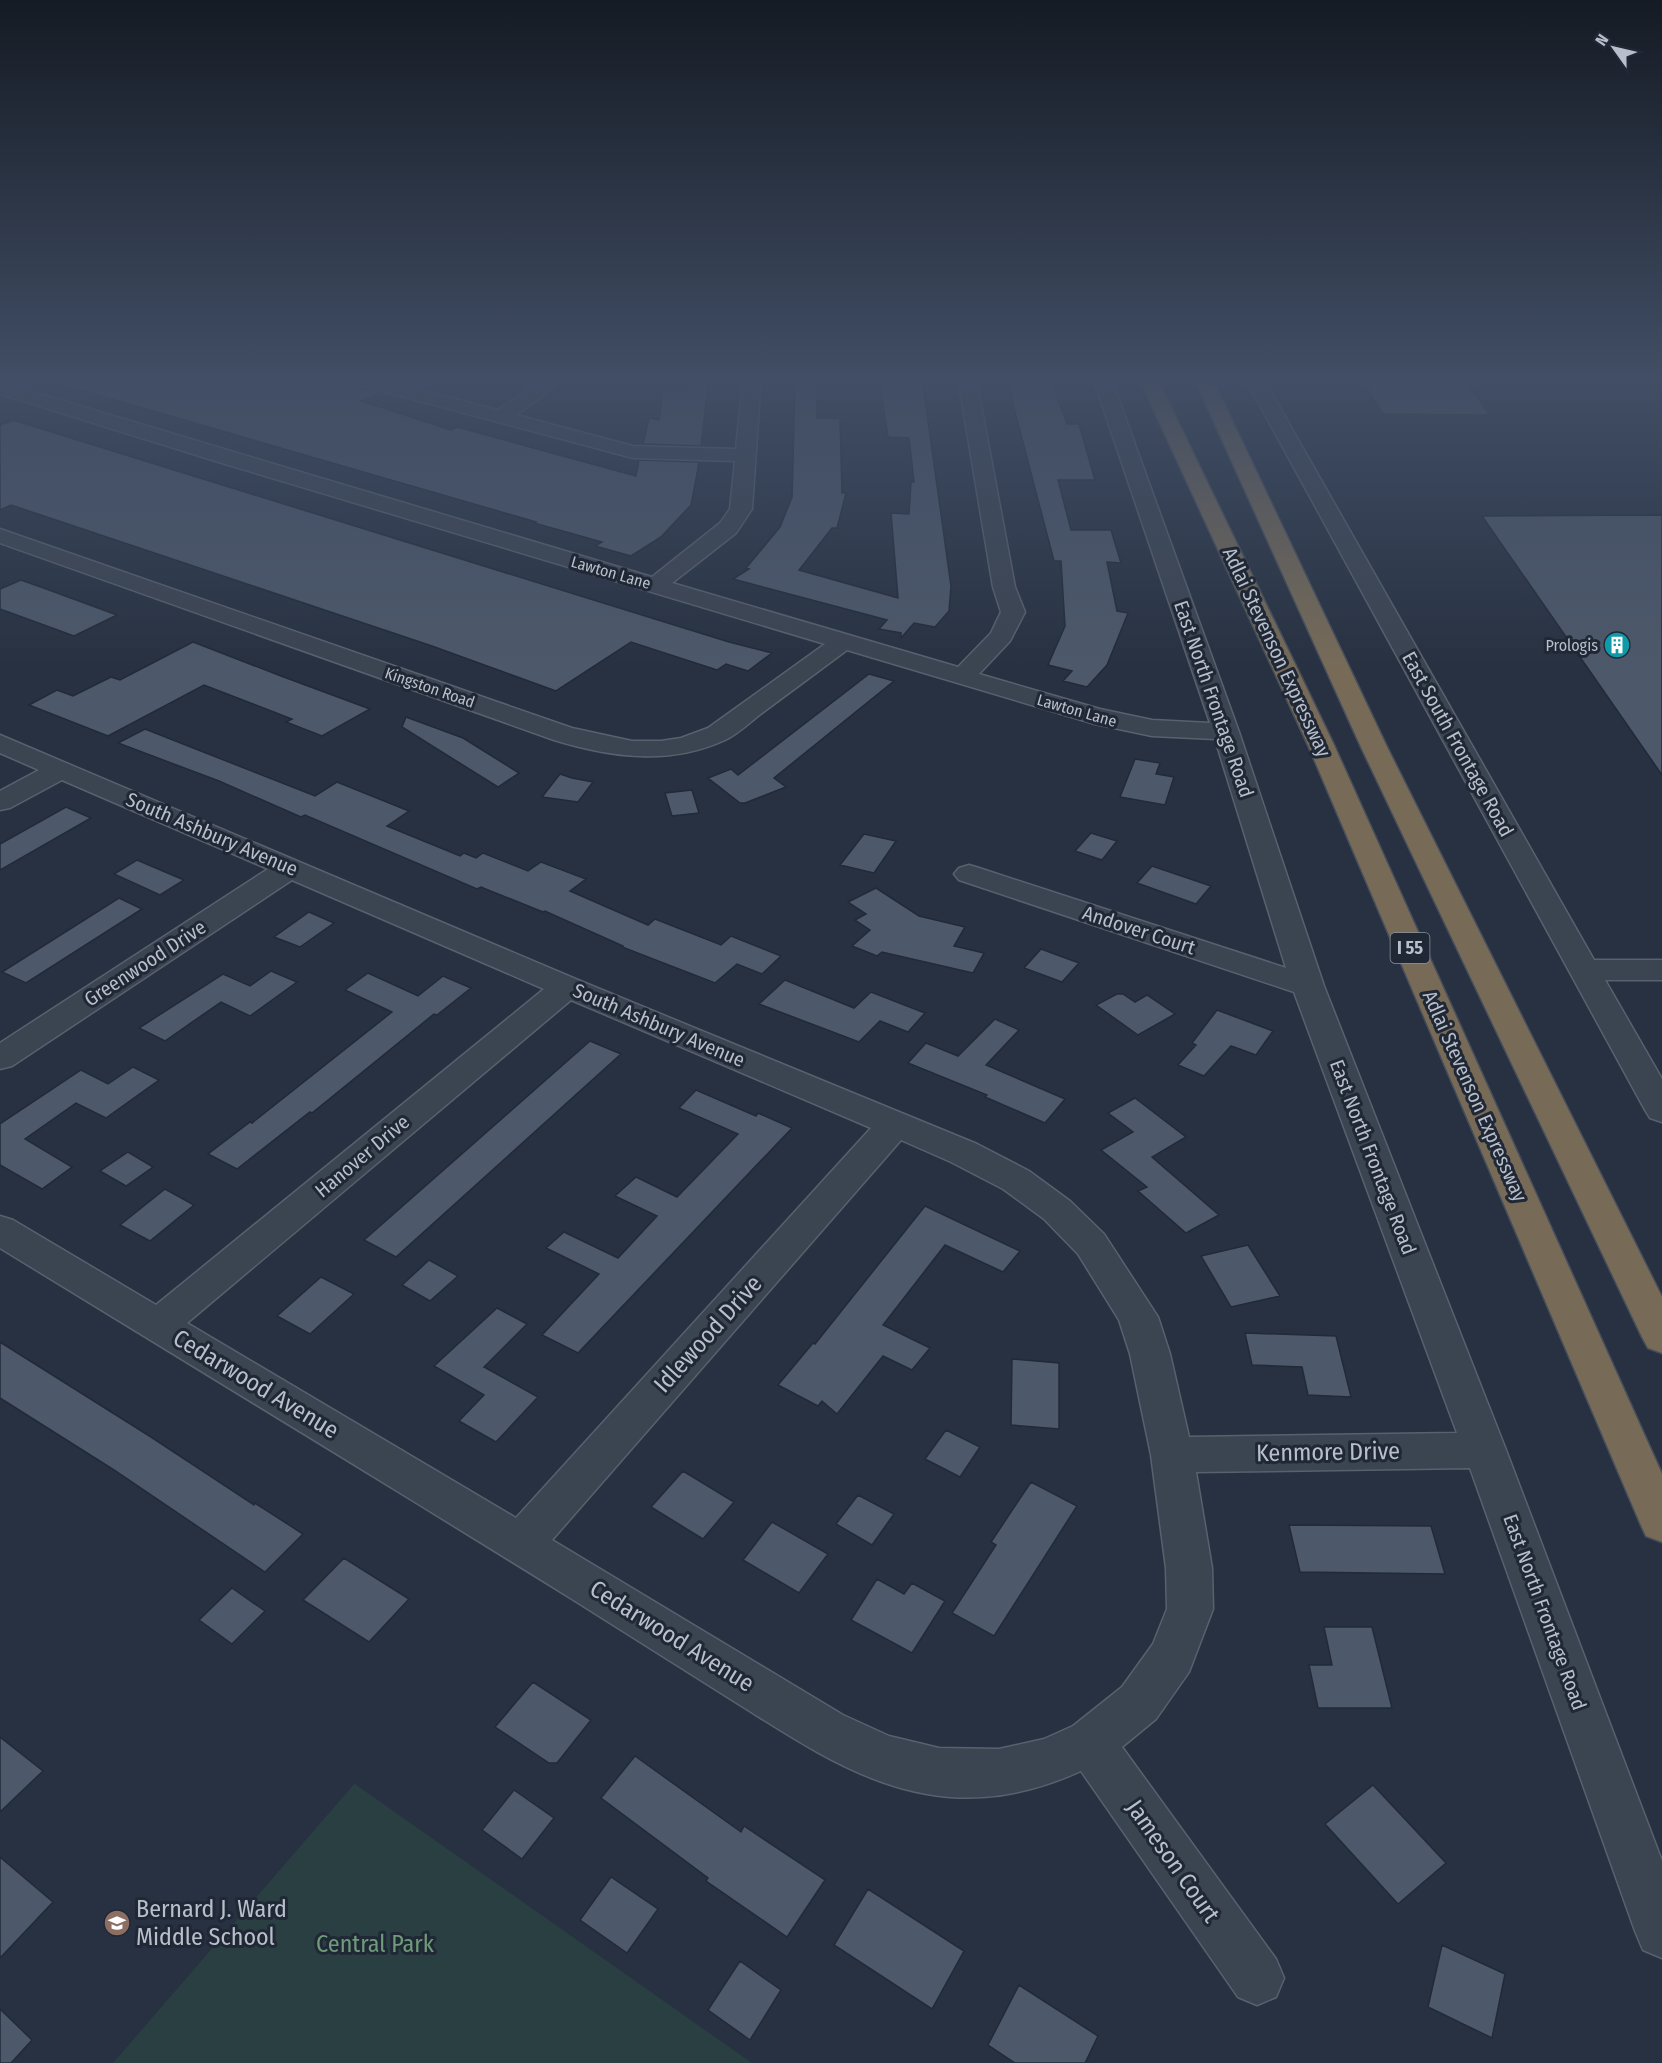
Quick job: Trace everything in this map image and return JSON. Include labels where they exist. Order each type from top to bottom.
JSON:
[{"type":"highway","name":"Adlai Stevenson Expressway","points":[[1193,474],[1321,745],[1662,1523]]},
{"type":"highway","points":[[1248,474],[1374,747],[1662,1337]]},
{"type":"street","name":"Lawton Lane","points":[[282,474],[1116,722],[1152,728],[1226,732]]},
{"type":"street","points":[[656,585],[728,528],[741,508],[745,474]]},
{"type":"street","points":[[963,676],[1002,636],[1013,612],[1004,587],[984,474]]},
{"type":"street","name":"East North Frontage Road","points":[[1136,474],[1226,732],[1308,986],[1485,1450],[1662,1931]]},
{"type":"street","name":"East South Frontage Road","points":[[1308,474],[1662,1110]]},
{"type":"street","name":"Kingston Road","points":[[0,536],[563,734],[610,747],[661,749],[686,745],[717,734],[843,642]]},
{"type":"street","name":"South Ashbury Avenue","points":[[0,743],[567,987],[964,1153],[1016,1180],[1057,1210],[1091,1244],[1138,1317],[1150,1354],[1172,1455]]},
{"type":"street","points":[[0,802],[61,769]]},
{"type":"street","name":"Greenwood Drive","points":[[0,1058],[290,868]]},
{"type":"street","name":"Andover Court","points":[[969,874],[1308,986]]},
{"type":"street","points":[[1584,970],[1662,970]]},
{"type":"street","name":"Hanover Drive","points":[[158,1325],[567,987]]},
{"type":"street","name":"Idlewood Drive","points":[[521,1544],[895,1124]]},
{"type":"street","name":"Cedarwood Avenue","points":[[0,1230],[826,1731],[884,1759],[939,1772],[999,1773],[1046,1762],[1090,1743],[1139,1703],[1172,1657],[1190,1609],[1189,1568],[1172,1455]]},
{"type":"street","name":"Kenmore Drive","points":[[1172,1455],[1485,1450]]},
{"type":"street","name":"Jameson Court","points":[[1090,1743],[1257,1978]]},
{"type":"green space","name":"Central Park","points":[[355,1784],[752,2063],[113,2063]]},
{"type":"building","points":[[0,474],[188,474],[729,642],[772,653],[748,671],[726,664],[717,670],[631,642],[556,691],[432,646],[11,505],[0,510]]},
{"type":"building","points":[[372,474],[697,474],[691,505],[661,537],[631,556],[595,546],[602,542],[534,523],[536,522]]},
{"type":"building","points":[[793,474],[842,474],[842,493],[846,493],[837,528],[832,528],[799,570],[898,598],[891,513],[909,514],[911,482],[914,482],[913,474],[935,474],[951,586],[949,611],[935,627],[914,623],[901,638],[901,633],[879,629],[887,620],[733,579],[749,569],[746,568],[780,527],[792,497]]},
{"type":"building","points":[[1031,474],[1093,474],[1095,480],[1058,480],[1071,530],[1111,530],[1121,563],[1107,562],[1117,611],[1128,613],[1107,665],[1087,687],[1063,681],[1072,671],[1048,665],[1065,626],[1061,561],[1054,561]]},
{"type":"building","name":"Prologis","points":[[1662,515],[1662,775],[1482,516]]},
{"type":"building","points":[[21,580],[117,615],[74,636],[0,609],[0,589]]},
{"type":"building","points":[[193,642],[370,709],[322,736],[286,722],[292,719],[204,685],[108,736],[29,705],[57,690],[73,696],[111,677],[120,680]]},
{"type":"building","points":[[869,674],[894,681],[774,778],[786,787],[740,803],[708,778],[731,769],[738,775]]},
{"type":"building","points":[[406,717],[463,738],[519,773],[498,787],[402,727]]},
{"type":"building","points":[[145,729],[315,796],[337,782],[409,811],[387,826],[460,856],[464,853],[476,858],[483,853],[528,871],[541,862],[586,879],[570,891],[648,925],[655,919],[721,945],[731,936],[781,956],[762,974],[737,964],[715,983],[622,947],[545,911],[481,887],[477,889],[305,815],[301,817],[219,781],[118,743]]},
{"type":"building","points":[[1135,759],[1160,763],[1156,774],[1174,777],[1165,805],[1120,797]]},
{"type":"building","points":[[560,774],[593,782],[578,802],[542,797]]},
{"type":"building","points":[[692,790],[699,813],[672,816],[665,793]]},
{"type":"building","points":[[66,807],[91,818],[0,870],[0,844]]},
{"type":"building","points":[[1091,833],[1117,841],[1102,860],[1075,851]]},
{"type":"building","points":[[864,834],[896,841],[874,873],[840,865]]},
{"type":"building","points":[[137,860],[184,880],[160,895],[114,874]]},
{"type":"building","points":[[1152,866],[1211,886],[1196,904],[1137,883]]},
{"type":"building","points":[[876,888],[919,916],[965,927],[954,946],[984,953],[973,973],[882,952],[877,956],[852,946],[870,930],[855,920],[866,914],[848,902]]},
{"type":"building","points":[[119,898],[142,909],[26,983],[2,972]]},
{"type":"building","points":[[309,912],[334,923],[300,947],[274,937]]},
{"type":"building","points":[[1041,949],[1079,963],[1062,982],[1024,968]]},
{"type":"building","points":[[271,971],[297,982],[250,1016],[221,1002],[165,1041],[139,1028],[223,974],[250,986]]},
{"type":"building","points":[[368,973],[418,996],[443,976],[471,988],[437,1015],[434,1014],[312,1113],[310,1112],[237,1169],[208,1154],[250,1122],[252,1123],[392,1012],[345,990]]},
{"type":"building","points":[[785,980],[854,1008],[871,992],[925,1013],[908,1032],[880,1021],[859,1042],[759,1004]]},
{"type":"building","points":[[1117,994],[1123,994],[1135,1002],[1147,995],[1175,1014],[1138,1035],[1096,1005]]},
{"type":"building","points":[[1217,1010],[1273,1031],[1256,1055],[1231,1046],[1204,1076],[1178,1065],[1196,1045],[1192,1043]]},
{"type":"building","points":[[995,1019],[1019,1030],[986,1065],[1065,1099],[1045,1123],[985,1097],[987,1095],[908,1063],[926,1043],[958,1056]]},
{"type":"building","points":[[590,1041],[621,1054],[396,1257],[364,1240]]},
{"type":"building","points":[[133,1067],[159,1080],[106,1118],[76,1103],[25,1139],[72,1167],[42,1189],[0,1165],[0,1124],[81,1070],[108,1084]]},
{"type":"building","points":[[696,1090],[756,1116],[758,1113],[792,1128],[578,1353],[542,1335],[599,1274],[546,1248],[564,1232],[618,1258],[657,1216],[615,1196],[636,1177],[677,1197],[738,1134],[679,1108]]},
{"type":"building","points":[[1135,1098],[1186,1137],[1152,1157],[1219,1215],[1186,1233],[1138,1191],[1147,1187],[1101,1150],[1133,1132],[1108,1113]]},
{"type":"building","points":[[128,1152],[153,1167],[126,1186],[100,1171]]},
{"type":"building","points":[[165,1189],[194,1205],[150,1241],[120,1225]]},
{"type":"building","points":[[925,1206],[1020,1251],[1003,1272],[945,1245],[883,1325],[930,1348],[912,1370],[883,1356],[837,1414],[822,1401],[818,1406],[778,1385],[813,1343],[815,1344]]},
{"type":"building","points":[[1248,1245],[1280,1296],[1231,1307],[1201,1256]]},
{"type":"building","points":[[429,1260],[458,1276],[430,1301],[402,1285]]},
{"type":"building","points":[[321,1277],[354,1294],[310,1334],[277,1316]]},
{"type":"building","points":[[497,1308],[527,1324],[484,1367],[538,1397],[496,1442],[459,1421],[484,1395],[434,1366]]},
{"type":"building","points":[[1245,1333],[1336,1336],[1351,1397],[1308,1395],[1302,1367],[1252,1365]]},
{"type":"building","points":[[0,1342],[303,1534],[265,1572],[114,1470],[0,1398]]},
{"type":"building","points":[[1012,1359],[1059,1363],[1059,1429],[1011,1425]]},
{"type":"building","points":[[946,1430],[980,1447],[960,1477],[925,1459]]},
{"type":"building","points":[[683,1471],[734,1502],[703,1539],[651,1507]]},
{"type":"building","points":[[1031,1482],[1077,1506],[994,1636],[952,1613],[996,1545],[991,1542]]},
{"type":"building","points":[[858,1495],[894,1514],[872,1545],[836,1524]]},
{"type":"building","points":[[772,1522],[828,1554],[799,1593],[743,1560]]},
{"type":"building","points":[[1289,1525],[1431,1526],[1445,1574],[1300,1572]]},
{"type":"building","points":[[344,1558],[409,1599],[369,1642],[303,1600]]},
{"type":"building","points":[[877,1579],[904,1594],[912,1583],[945,1601],[912,1653],[851,1620]]},
{"type":"building","points":[[232,1588],[265,1611],[232,1644],[199,1620]]},
{"type":"building","points":[[1324,1627],[1372,1627],[1392,1708],[1318,1708],[1309,1665],[1332,1665]]},
{"type":"building","points":[[533,1682],[591,1720],[557,1763],[549,1763],[495,1727]]},
{"type":"building","points":[[0,1737],[43,1771],[0,1812]]},
{"type":"building","points":[[635,1756],[741,1832],[744,1826],[825,1880],[787,1937],[706,1881],[708,1878],[601,1798]]},
{"type":"building","points":[[1373,1785],[1446,1863],[1398,1904],[1325,1824]]},
{"type":"building","points":[[514,1790],[554,1818],[522,1859],[482,1830]]},
{"type":"building","points":[[0,1857],[53,1902],[0,1958]]},
{"type":"building","points":[[611,1877],[658,1909],[627,1953],[580,1920]]},
{"type":"building","points":[[868,1889],[964,1951],[932,2009],[834,1945]]},
{"type":"building","points":[[1442,1945],[1505,1974],[1492,2038],[1428,2007]]},
{"type":"building","points":[[740,1961],[781,1990],[750,2040],[708,2010]]},
{"type":"building","points":[[1019,1985],[1098,2036],[1085,2063],[1015,2063],[988,2045]]},
{"type":"building","points":[[0,2009],[32,2040],[11,2063],[0,2063]]},
{"type":"place","name":"Prologis","points":[[1617,645]]},
{"type":"place","name":"Bernard J. Ward Middle School","points":[[117,1923]]}]
